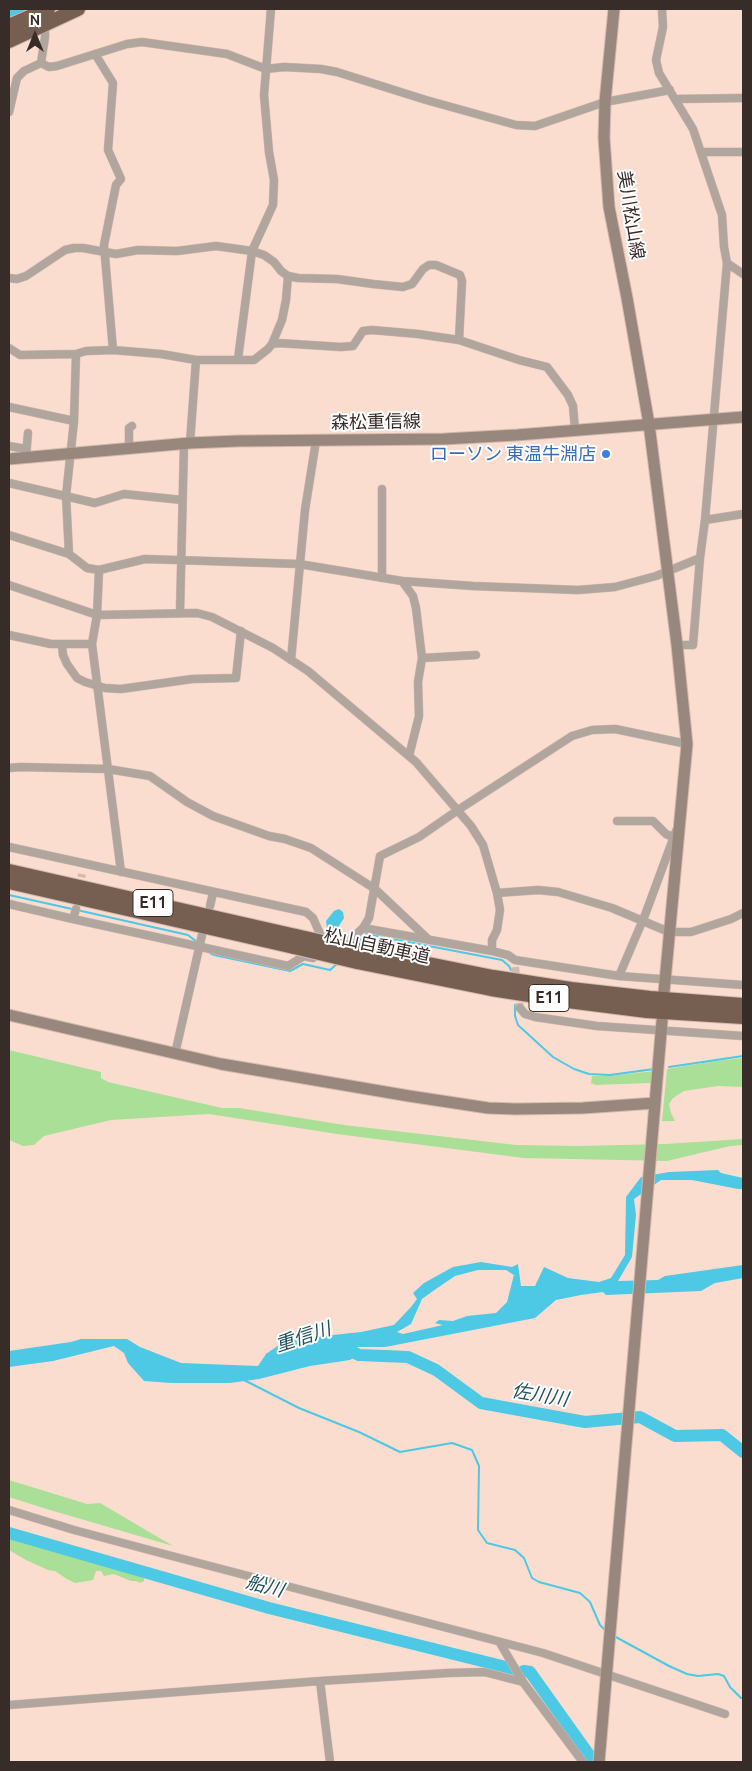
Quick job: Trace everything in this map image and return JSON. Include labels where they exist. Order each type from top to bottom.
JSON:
[{"type":"highway","points":[[9,26],[47,9]]},
{"type":"highway","points":[[9,41],[78,9]]},
{"type":"highway","name":"松山自動車道","points":[[9,870],[295,942]]},
{"type":"highway","name":"松山自動車道","points":[[9,882],[295,942],[491,989],[568,1002],[743,1017]]},
{"type":"highway","name":"松山自動車道","points":[[358,956],[571,989],[650,998],[743,1005]]},
{"type":"street","points":[[41,64],[47,9]]},
{"type":"street","points":[[238,359],[252,251],[273,205],[274,180],[264,112],[271,9]]},
{"type":"street","name":"美川松山線","points":[[614,9],[604,138],[609,207],[628,298],[649,424],[678,645],[686,744],[664,992]]},
{"type":"street","points":[[662,9],[663,27],[656,60],[660,74],[693,129],[722,215],[727,263],[693,645],[678,645]]},
{"type":"street","points":[[9,112],[17,78],[24,71],[41,64],[49,67],[57,66],[126,44],[142,42],[227,54],[266,69],[284,67],[337,72],[426,100],[516,125],[535,126],[606,102],[670,90]]},
{"type":"street","points":[[95,54],[113,84],[108,150],[121,179],[116,185],[104,253],[112,350]]},
{"type":"street","points":[[676,100],[743,98]]},
{"type":"street","points":[[701,152],[743,152]]},
{"type":"street","points":[[9,278],[17,279],[26,276],[65,250],[84,248],[116,254],[138,250],[177,251],[216,246],[252,251],[264,255],[288,276],[337,279],[403,287],[412,284],[423,269],[429,265],[444,268],[460,275],[462,281],[459,340]]},
{"type":"street","points":[[727,263],[743,274]]},
{"type":"street","points":[[9,348],[20,355],[76,354],[86,351],[112,350],[161,354],[196,360],[254,360],[272,344],[282,320],[288,276]]},
{"type":"street","points":[[272,344],[353,346],[363,331],[372,330],[459,340],[519,360],[547,367],[568,395],[573,406],[575,430]]},
{"type":"street","points":[[69,554],[66,496],[74,421],[76,354]]},
{"type":"street","points":[[180,613],[182,500],[196,360]]},
{"type":"street","points":[[9,407],[74,421]]},
{"type":"street","name":"森松重信線","points":[[9,459],[26,453],[70,454],[187,444],[444,439],[743,417]]},
{"type":"street","points":[[129,449],[129,428],[132,426]]},
{"type":"street","points":[[9,446],[26,453],[28,433]]},
{"type":"street","points":[[291,660],[305,510],[316,441]]},
{"type":"street","points":[[9,483],[95,503],[124,494],[182,500]]},
{"type":"street","points":[[382,489],[382,578]]},
{"type":"street","points":[[704,520],[743,514]]},
{"type":"street","points":[[9,535],[69,554],[87,568],[99,570],[145,559],[299,564],[402,581],[578,590],[615,587],[656,576],[700,558]]},
{"type":"street","points":[[99,570],[97,615],[92,644],[121,872]]},
{"type":"street","points":[[402,581],[415,602],[422,658],[418,682],[419,716],[409,756]]},
{"type":"street","points":[[9,585],[97,615],[197,613],[212,617],[273,648],[308,671],[409,756],[471,826],[483,845],[500,910],[497,930],[492,940],[492,951]]},
{"type":"street","points":[[62,645],[63,655],[72,673],[85,682],[105,688],[121,689],[192,679],[236,678],[241,631]]},
{"type":"street","points":[[9,635],[50,644],[92,644]]},
{"type":"street","points":[[422,658],[476,655]]},
{"type":"street","points":[[9,904],[288,966],[304,956],[328,961],[363,928],[369,918],[380,856],[419,837],[572,736],[592,730],[615,729],[686,744]]},
{"type":"street","points":[[9,768],[108,768],[150,776],[187,802],[213,816],[269,836],[285,838],[311,848],[375,889],[430,940]]},
{"type":"street","points":[[617,821],[653,821],[666,834],[674,837]]},
{"type":"street","points":[[619,976],[679,825]]},
{"type":"street","points":[[9,841],[13,848],[84,865],[306,912],[313,918],[325,944],[336,953]]},
{"type":"street","points":[[82,874],[84,865]]},
{"type":"street","points":[[497,893],[538,890],[558,892],[612,908],[670,932],[691,932],[731,919],[743,913]]},
{"type":"street","points":[[210,906],[213,893]]},
{"type":"street","points":[[73,919],[76,909]]},
{"type":"street","points":[[363,928],[492,951],[508,955],[515,964],[619,976],[743,984]]},
{"type":"street","points":[[175,1054],[202,935]]},
{"type":"street","points":[[520,1008],[525,1014],[535,1017],[597,1026],[662,1026],[743,1036]]},
{"type":"street","points":[[9,1015],[175,1054],[305,1078],[488,1108],[516,1110],[583,1108],[654,1103]]},
{"type":"street","points":[[599,1762],[662,1026]]},
{"type":"street","points":[[9,1510],[74,1530],[500,1643],[606,1669],[692,1704],[725,1714]]},
{"type":"street","points":[[500,1643],[524,1682],[583,1762]]},
{"type":"street","points":[[9,1704],[320,1681],[484,1672],[524,1682]]},
{"type":"street","points":[[320,1681],[330,1762]]},
{"type":"green space","points":[[9,1050],[101,1072],[101,1078],[108,1082],[222,1108],[239,1108],[344,1125],[516,1145],[665,1144],[743,1139],[743,1145],[730,1146],[667,1161],[524,1158],[337,1134],[209,1114],[111,1120],[44,1136],[34,1145],[23,1146],[9,1140]]},
{"type":"green space","points":[[743,1058],[743,1087],[718,1086],[684,1091],[673,1098],[669,1104],[675,1121],[662,1121],[667,1069]]},
{"type":"green space","points":[[654,1071],[651,1083],[595,1085],[591,1083],[592,1076]]},
{"type":"green space","points":[[9,1480],[87,1504],[100,1503],[173,1546],[9,1497]]},
{"type":"green space","points":[[9,1535],[141,1574],[144,1576],[144,1581],[140,1583],[131,1581],[114,1574],[104,1576],[101,1571],[96,1571],[93,1580],[75,1583],[55,1571],[48,1570],[26,1560],[9,1550]]},
{"type":"water","points":[[339,909],[343,912],[344,918],[335,931],[329,930],[326,921],[334,911]]},
{"type":"water","points":[[718,1170],[721,1173],[743,1178],[743,1189],[692,1180],[661,1180],[634,1199],[636,1215],[632,1257],[618,1281],[658,1280],[665,1276],[743,1265],[743,1278],[715,1283],[701,1291],[606,1295],[603,1292],[556,1300],[535,1318],[385,1347],[357,1347],[362,1352],[350,1360],[310,1366],[259,1379],[230,1383],[144,1381],[128,1363],[124,1353],[114,1346],[53,1361],[9,1367],[9,1351],[81,1339],[127,1339],[140,1347],[181,1363],[258,1366],[266,1354],[279,1345],[295,1339],[361,1332],[394,1325],[417,1299],[413,1293],[424,1283],[453,1267],[481,1262],[512,1267],[518,1264],[521,1286],[535,1286],[544,1267],[568,1278],[599,1282],[611,1278],[625,1255],[626,1197],[641,1177],[669,1172]],"holes":[[[478,1270],[506,1270],[514,1275],[507,1302],[496,1313],[467,1316],[453,1321],[439,1320],[435,1323],[443,1325],[403,1334],[397,1332],[411,1324],[422,1299],[455,1276]]]},
{"type":"waterway","points":[[9,13],[19,9]]},
{"type":"waterway","points":[[9,895],[72,909]]},
{"type":"waterway","points":[[77,910],[188,935],[197,942]]},
{"type":"waterway","points":[[357,943],[366,934],[502,960],[511,970]]},
{"type":"waterway","points":[[210,953],[290,971],[303,964],[330,970],[338,963]]},
{"type":"waterway","points":[[515,1005],[515,1016],[518,1025],[553,1057],[574,1069],[589,1074],[610,1075],[654,1069]]},
{"type":"waterway","points":[[669,1067],[743,1056]]},
{"type":"waterway","name":"佐川川","points":[[344,1348],[359,1355],[408,1357],[436,1370],[481,1403],[585,1422],[640,1417],[675,1436],[722,1435],[743,1452]]},
{"type":"waterway","points":[[244,1380],[299,1408],[359,1432],[400,1452],[452,1443],[472,1450],[479,1466],[478,1530],[487,1543],[515,1550],[524,1558],[532,1578],[539,1582],[580,1593],[590,1602],[600,1625],[606,1631]]},
{"type":"waterway","name":"船川","points":[[9,1533],[269,1608],[514,1669]]},
{"type":"waterway","points":[[614,1636],[687,1674],[698,1676],[718,1674],[724,1676],[730,1687],[743,1698]]},
{"type":"waterway","name":"船川","points":[[524,1671],[530,1672],[592,1759]]},
{"type":"tunnel","points":[[79,889],[82,874]]},
{"type":"tunnel","points":[[515,967],[520,1008]]},
{"type":"place","name":"ローソン 東温牛淵店","points":[[606,454]]},
{"type":"water label","name":"重信川","points":[[303,1337]]}]
